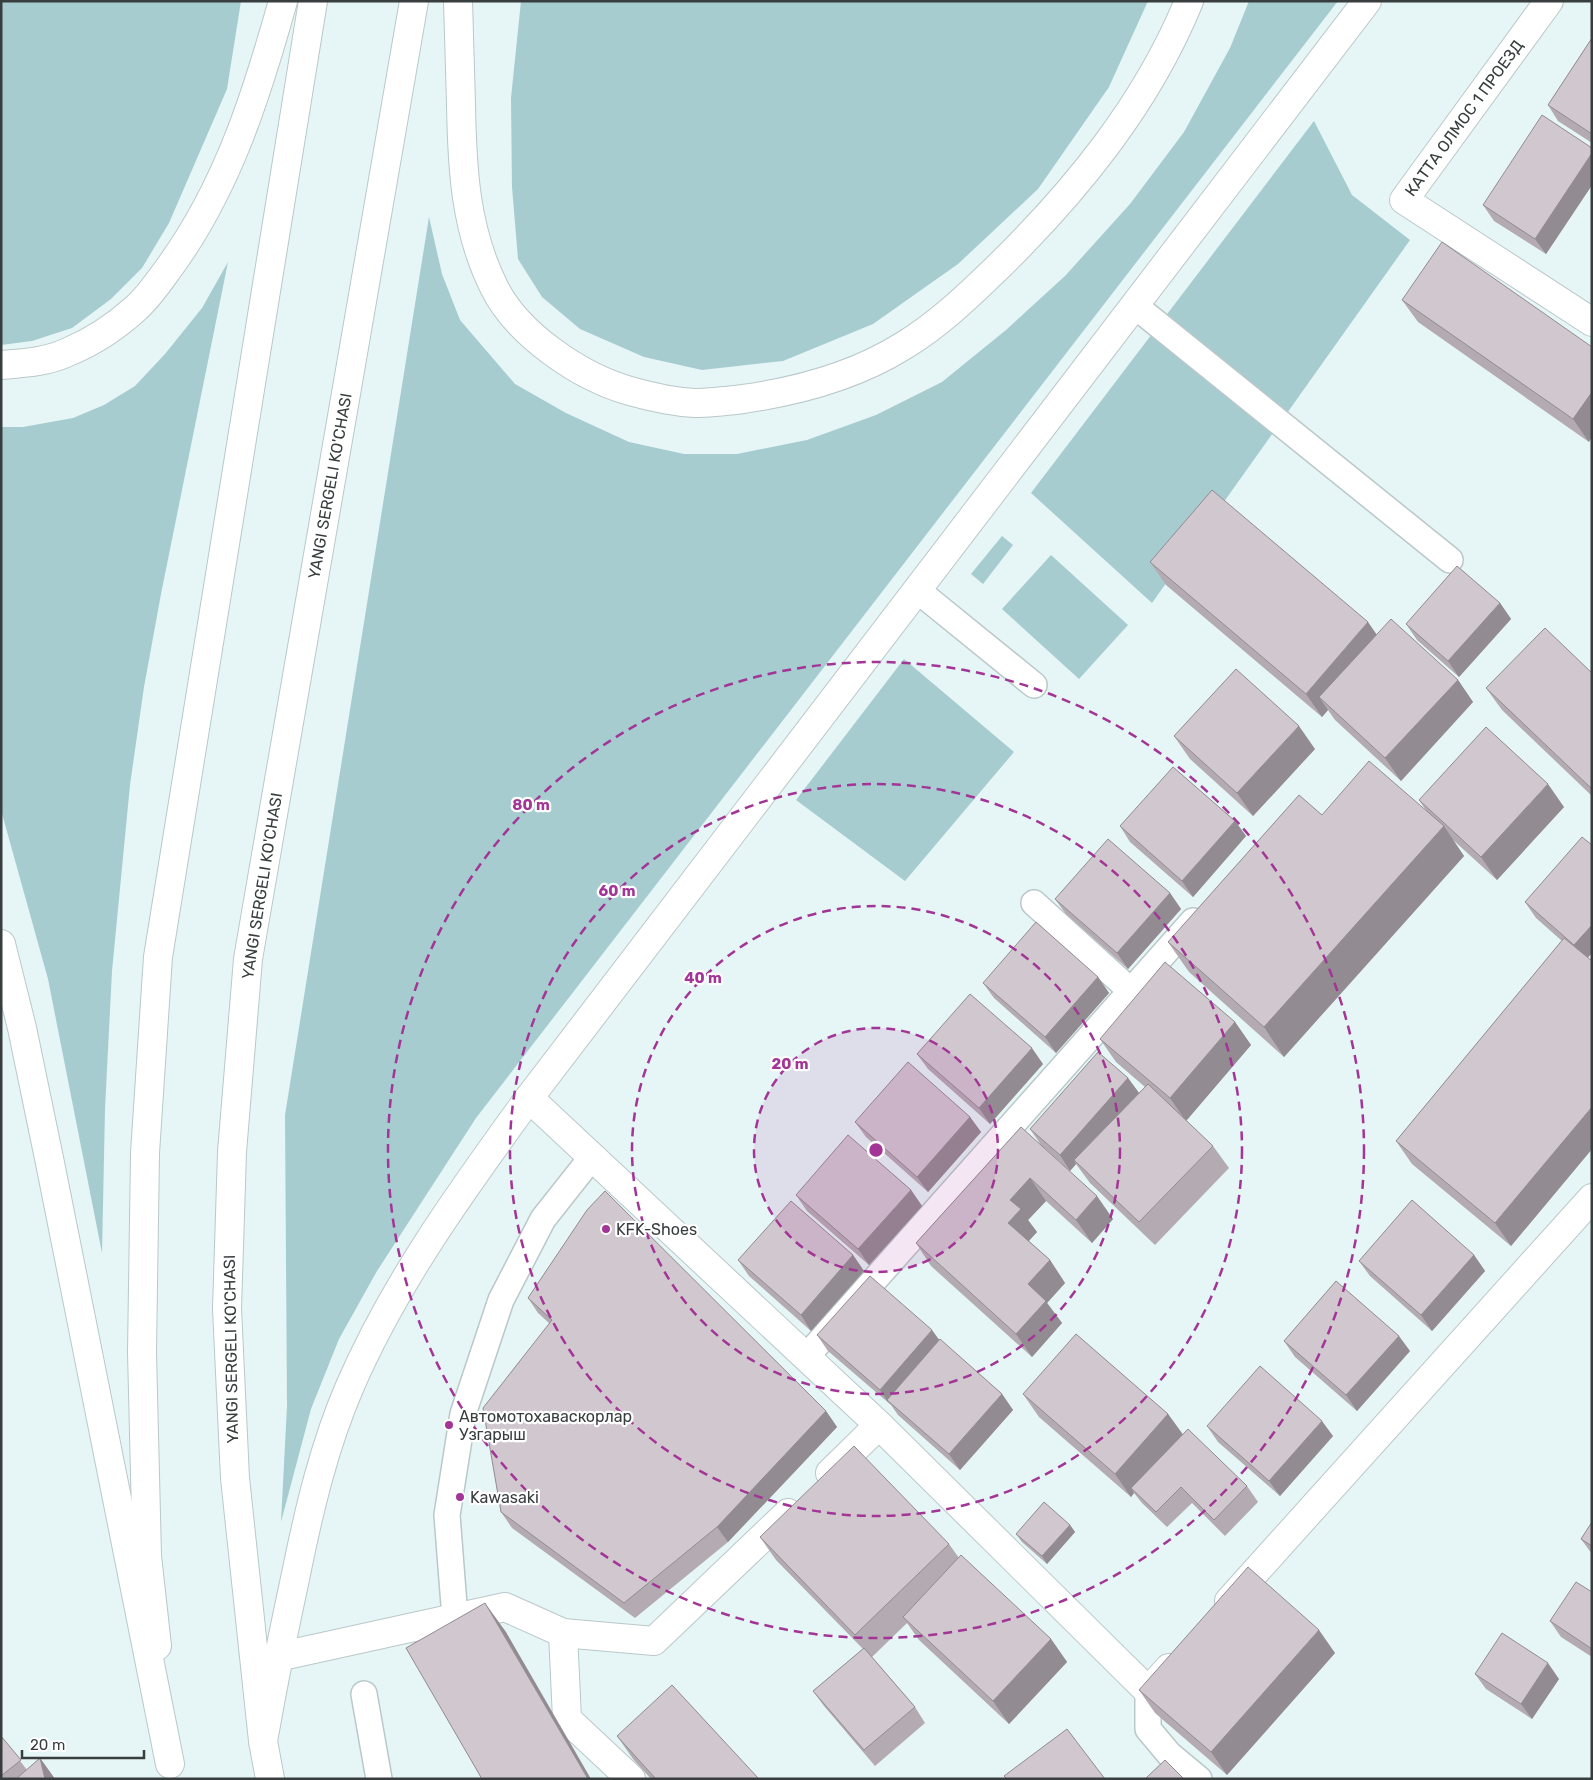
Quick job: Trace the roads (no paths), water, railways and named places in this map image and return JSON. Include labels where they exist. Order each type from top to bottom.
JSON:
[{"type":"main road","points":[[1,366],[44,360],[67,353],[92,340],[136,308],[158,283],[196,227],[234,151],[253,103],[283,1]]},
{"type":"main road","points":[[171,1772],[147,1556],[142,1352],[145,1152],[158,957],[313,1]]},
{"type":"main road","name":"YANGI SERGELI KO'CHASI","points":[[266,1659],[235,1478],[227,1309],[232,1152],[248,958],[414,1]]},
{"type":"main road","points":[[458,1],[462,154],[469,213],[475,239],[495,290],[511,313],[531,335],[577,368],[620,388],[668,400],[695,403],[722,402],[779,394],[838,376],[901,348],[932,327],[959,305],[1010,256],[1054,210],[1084,174],[1150,82],[1190,1]]},
{"type":"main road","points":[[270,1779],[263,1741],[266,1659],[327,1446],[350,1386],[378,1328],[421,1255],[468,1182],[528,1098],[1367,1]]},
{"type":"main road","name":"КАТТА ОЛМОС 1 ПРОЕЗД","points":[[1549,1],[1404,200],[1592,322]]},
{"type":"main road","points":[[1,944],[22,1028],[50,1162],[171,1772]]},
{"type":"main road","points":[[528,1098],[879,1425],[1148,1691],[1188,1647]]},
{"type":"main road","points":[[1214,1617],[1592,1198]]},
{"type":"main road","points":[[266,1659],[505,1607],[563,1633],[654,1641],[879,1425]]},
{"type":"main road","points":[[563,1633],[567,1719],[631,1779]]},
{"type":"lane","points":[[1134,305],[1450,560]]},
{"type":"lane","points":[[917,590],[1034,685]]},
{"type":"lane","points":[[1034,903],[1131,991]]},
{"type":"lane","points":[[806,1357],[1207,905]]},
{"type":"lane","points":[[455,1618],[447,1515],[463,1414],[501,1300],[543,1219],[592,1157]]},
{"type":"lane","points":[[1148,1691],[1148,1729],[1169,1754],[1199,1779]]},
{"type":"lane","points":[[364,1694],[379,1779]]},
{"type":"place","name":"KFK-Shoes","points":[[606,1229]]},
{"type":"place","name":"Автомотохаваскорлар Узгарыш","points":[[449,1425]]},
{"type":"place","name":"Kawasaki","points":[[460,1497]]}]
